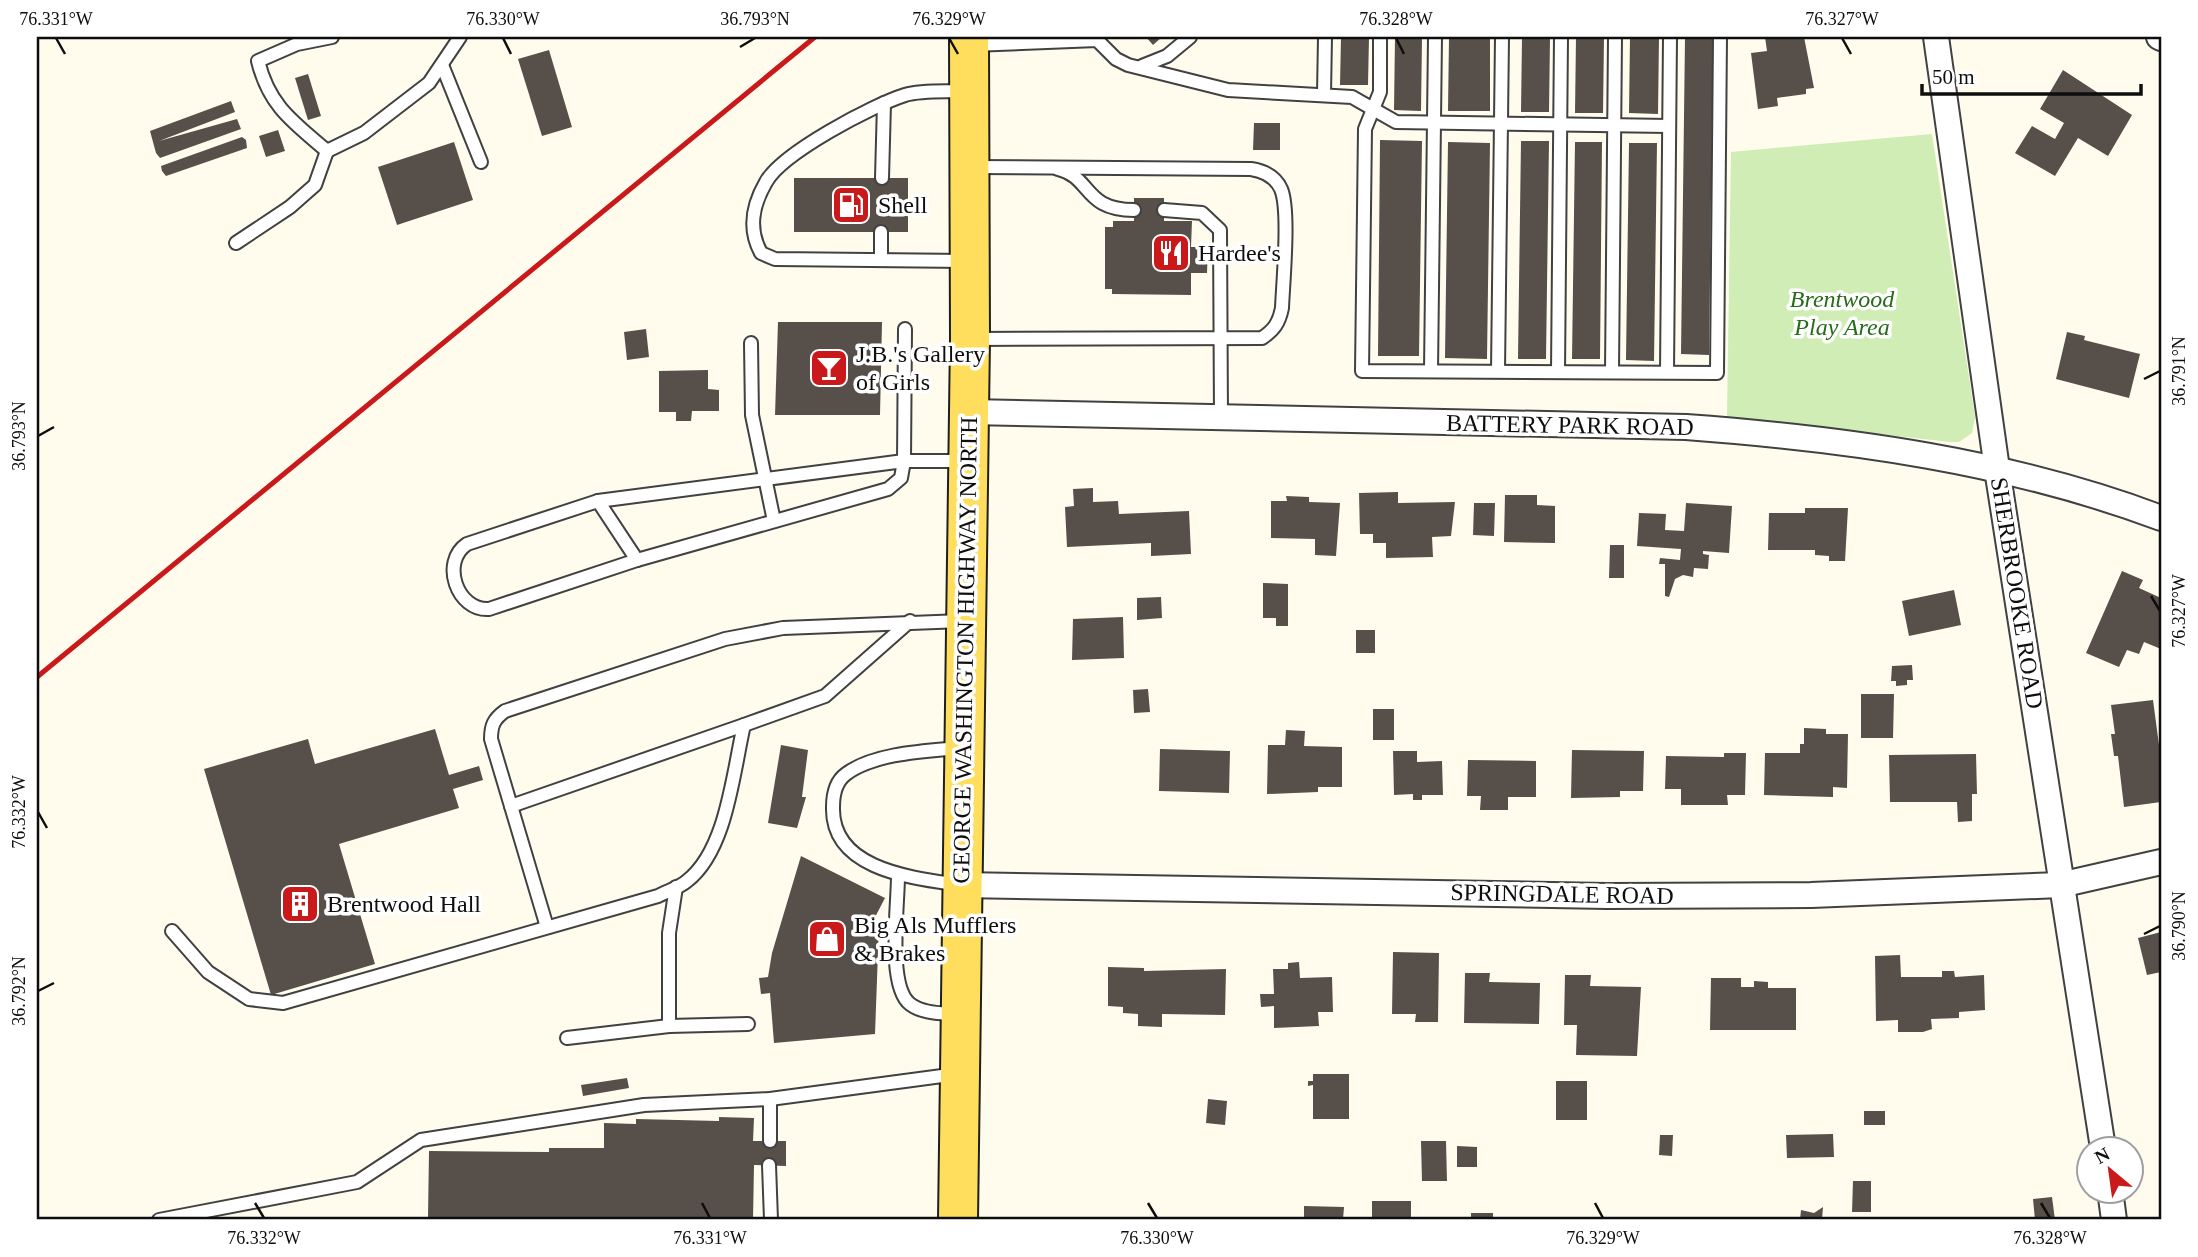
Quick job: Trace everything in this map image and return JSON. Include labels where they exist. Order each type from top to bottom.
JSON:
[{"type":"main road","name":"GEORGE WASHINGTON HIGHWAY NORTH","points":[[958,1220],[970,339],[969,41]]},
{"type":"street","name":"SHERBROOKE ROAD","points":[[1936,37],[1997,469],[2101,1134]]},
{"type":"street","name":"BATTERY PARK ROAD","points":[[969,412],[1686,427],[1791,435],[1914,452],[1997,469],[2054,483],[2161,519]]},
{"type":"street","name":"SPRINGDALE ROAD","points":[[961,885],[1607,896],[1948,892],[2060,885],[2161,862]]},
{"type":"lane","points":[[327,151],[282,113],[264,86],[258,61],[297,44],[332,37]]},
{"type":"lane","points":[[236,243],[290,207],[315,185],[327,151],[364,134],[429,83],[460,37]]},
{"type":"lane","points":[[1142,66],[1167,56],[1190,37]]},
{"type":"lane","points":[[1324,94],[1325,37]]},
{"type":"lane","points":[[1380,37],[1380,92],[1365,129],[1362,370],[1717,373],[1720,37]]},
{"type":"lane","points":[[1431,371],[1435,37]]},
{"type":"lane","points":[[1498,371],[1502,37]]},
{"type":"lane","points":[[1558,372],[1561,37]]},
{"type":"lane","points":[[1612,372],[1615,37]]},
{"type":"lane","points":[[1667,372],[1670,37]]},
{"type":"lane","points":[[969,41],[1096,38],[1116,59],[1228,90],[1352,97],[1396,122],[1669,126]]},
{"type":"lane","points":[[442,65],[481,162]]},
{"type":"lane","points":[[970,91],[909,94],[842,124],[799,153],[766,181],[751,220],[754,240],[761,253],[775,258],[970,261]]},
{"type":"lane","points":[[882,178],[884,103]]},
{"type":"lane","points":[[970,167],[1251,169],[1263,171],[1274,178],[1283,202],[1280,321],[1273,331],[1262,338],[1222,341],[970,339]]},
{"type":"lane","points":[[1051,167],[1074,177],[1106,207],[1134,210]]},
{"type":"lane","points":[[1164,210],[1202,213],[1213,220],[1220,230],[1221,417]]},
{"type":"lane","points":[[881,232],[881,260]]},
{"type":"lane","points":[[905,329],[904,461],[901,478],[888,489],[637,560],[489,609],[478,610],[467,605],[453,572],[452,561],[457,551],[467,544],[598,501],[765,477],[904,461],[968,461]]},
{"type":"lane","points":[[751,343],[752,415],[774,521]]},
{"type":"lane","points":[[598,501],[637,560]]},
{"type":"lane","points":[[547,928],[491,738],[491,728],[496,718],[505,711],[725,639],[783,628],[910,621],[966,621]]},
{"type":"lane","points":[[511,806],[825,696],[910,621]]},
{"type":"lane","points":[[172,931],[208,972],[249,999],[283,1003],[658,896],[686,882],[708,860],[720,831],[744,725]]},
{"type":"lane","points":[[961,885],[898,876],[841,843],[832,819],[836,786],[845,775],[857,768],[901,754],[963,747]]},
{"type":"lane","points":[[898,876],[897,976],[900,993],[911,1005],[927,1011],[959,1015]]},
{"type":"lane","points":[[669,1026],[669,933],[676,887]]},
{"type":"lane","points":[[567,1038],[669,1026],[748,1024]]},
{"type":"lane","points":[[159,1220],[357,1182],[421,1140],[644,1105],[770,1099],[959,1074]]},
{"type":"lane","points":[[769,1141],[770,1099]]},
{"type":"lane","points":[[769,1165],[771,1220]]},
{"type":"green space","name":"Brentwood Play Area","points":[[1932,134],[1975,417],[1972,433],[1959,442],[1950,442],[1727,417],[1731,152]]},
{"type":"building","points":[[1146,37],[1162,37],[1153,45]]},
{"type":"building","points":[[1341,37],[1369,37],[1368,85],[1340,85]]},
{"type":"building","points":[[1395,37],[1422,37],[1421,111],[1394,110]]},
{"type":"building","points":[[1449,37],[1490,37],[1490,111],[1448,111]]},
{"type":"building","points":[[1522,37],[1550,37],[1549,112],[1521,112]]},
{"type":"building","points":[[1576,37],[1604,37],[1603,113],[1575,113]]},
{"type":"building","points":[[1630,37],[1659,37],[1658,114],[1629,113]]},
{"type":"building","points":[[1685,37],[1713,37],[1709,355],[1681,354]]},
{"type":"building","points":[[1765,37],[1804,37],[1814,88],[1806,89],[1806,94],[1777,98],[1778,106],[1758,109],[1751,53],[1767,51]]},
{"type":"building","points":[[549,50],[572,127],[542,136],[518,59]]},
{"type":"building","points":[[2063,70],[2132,115],[2108,156],[2078,138],[2055,176],[2015,153],[2032,126],[2055,139],[2064,123],[2040,109]]},
{"type":"building","points":[[308,74],[321,116],[308,120],[295,78]]},
{"type":"building","points":[[231,101],[235,112],[159,141],[237,119],[241,129],[160,158],[156,153],[150,131]]},
{"type":"building","points":[[1254,123],[1280,123],[1280,150],[1253,150]]},
{"type":"building","points":[[278,130],[285,151],[266,157],[259,136]]},
{"type":"building","points":[[242,137],[246,140],[247,148],[166,176],[162,171],[161,166]]},
{"type":"building","points":[[1380,140],[1422,141],[1419,356],[1378,356]]},
{"type":"building","points":[[1521,141],[1549,141],[1546,359],[1518,359]]},
{"type":"building","points":[[454,142],[473,200],[397,225],[378,167]]},
{"type":"building","points":[[1448,142],[1490,143],[1487,359],[1445,358]]},
{"type":"building","points":[[1575,142],[1602,142],[1600,359],[1572,359]]},
{"type":"building","points":[[1629,143],[1657,143],[1654,361],[1626,360]]},
{"type":"building","name":"Shell","points":[[794,178],[908,178],[908,232],[794,232]]},
{"type":"building","points":[[1134,198],[1164,198],[1164,221],[1192,221],[1191,247],[1208,247],[1207,273],[1191,273],[1191,295],[1112,294],[1112,289],[1105,289],[1105,227],[1113,227],[1113,221],[1134,221]]},
{"type":"building","name":"J.B.'s Gallery of Girls","points":[[778,322],[882,322],[880,415],[775,415]]},
{"type":"building","points":[[646,329],[649,357],[627,360],[624,332]]},
{"type":"building","points":[[2067,332],[2085,336],[2084,340],[2140,354],[2129,398],[2056,379]]},
{"type":"building","points":[[708,370],[708,389],[719,390],[719,411],[692,411],[691,421],[676,421],[676,412],[659,412],[659,371]]},
{"type":"building","points":[[1093,488],[1093,502],[1118,501],[1119,514],[1189,511],[1191,554],[1151,556],[1151,543],[1067,547],[1065,507],[1074,506],[1073,489]]},
{"type":"building","points":[[1398,492],[1398,503],[1455,502],[1451,536],[1432,537],[1433,557],[1386,558],[1386,543],[1373,543],[1373,534],[1360,534],[1359,493]]},
{"type":"building","points":[[1505,495],[1537,495],[1537,505],[1555,506],[1555,543],[1504,542]]},
{"type":"building","points":[[1286,496],[1309,497],[1309,502],[1340,503],[1336,556],[1315,555],[1315,539],[1271,538],[1271,501],[1287,501]]},
{"type":"building","points":[[1474,503],[1495,503],[1494,536],[1473,535]]},
{"type":"building","points":[[1686,503],[1732,506],[1729,553],[1703,551],[1703,554],[1709,555],[1708,569],[1694,568],[1693,577],[1683,575],[1675,579],[1669,597],[1665,596],[1665,564],[1659,564],[1660,558],[1680,560],[1681,549],[1637,546],[1639,513],[1666,514],[1665,530],[1684,531]]},
{"type":"building","points":[[1805,508],[1848,508],[1845,561],[1829,561],[1829,556],[1815,555],[1815,550],[1768,550],[1769,513],[1805,513]]},
{"type":"building","points":[[1610,545],[1624,545],[1624,578],[1609,578]]},
{"type":"building","points":[[2122,571],[2143,580],[2139,588],[2161,598],[2161,649],[2144,642],[2139,654],[2127,650],[2119,667],[2086,653]]},
{"type":"building","points":[[1263,583],[1288,584],[1288,626],[1276,626],[1276,618],[1263,618]]},
{"type":"building","points":[[1954,590],[1961,625],[1909,636],[1902,601]]},
{"type":"building","points":[[1161,597],[1162,618],[1137,620],[1137,598]]},
{"type":"building","points":[[1123,617],[1124,658],[1072,660],[1073,619]]},
{"type":"building","points":[[1356,630],[1375,630],[1375,653],[1356,653]]},
{"type":"building","points":[[1912,665],[1913,680],[1907,680],[1907,685],[1896,686],[1896,681],[1891,681],[1892,666]]},
{"type":"building","points":[[1148,689],[1150,712],[1134,713],[1133,690]]},
{"type":"building","points":[[1861,694],[1894,694],[1893,738],[1861,738]]},
{"type":"building","points":[[2153,700],[2161,760],[2161,802],[2124,807],[2118,756],[2114,756],[2111,734],[2115,734],[2111,705]]},
{"type":"building","points":[[1373,709],[1394,709],[1394,740],[1373,740]]},
{"type":"building","points":[[1804,728],[1826,729],[1826,734],[1848,734],[1847,788],[1833,787],[1833,797],[1764,795],[1765,753],[1800,753],[1800,744],[1804,744]]},
{"type":"building","name":"Brentwood Hall","points":[[435,729],[449,775],[479,766],[483,780],[453,789],[459,808],[339,844],[375,964],[271,995],[204,769],[308,739],[315,764]]},
{"type":"building","points":[[1286,730],[1305,731],[1304,746],[1342,747],[1342,787],[1318,787],[1318,792],[1267,794],[1268,745],[1285,745]]},
{"type":"building","points":[[781,745],[808,750],[802,797],[806,797],[797,828],[768,823]]},
{"type":"building","points":[[1160,749],[1230,751],[1229,793],[1159,791]]},
{"type":"building","points":[[1572,750],[1644,751],[1643,791],[1620,791],[1620,797],[1571,798]]},
{"type":"building","points":[[1393,751],[1417,751],[1417,762],[1442,761],[1443,795],[1422,795],[1422,800],[1413,800],[1413,794],[1394,795]]},
{"type":"building","points":[[1724,753],[1746,753],[1745,795],[1727,795],[1728,805],[1681,805],[1681,789],[1665,789],[1666,756],[1724,757]]},
{"type":"building","points":[[1976,754],[1977,794],[1972,794],[1972,821],[1958,822],[1957,802],[1890,802],[1889,755]]},
{"type":"building","points":[[1468,760],[1536,761],[1536,797],[1508,797],[1508,810],[1480,810],[1481,796],[1467,796]]},
{"type":"building","name":"Big Als Mufflers & Brakes","points":[[801,856],[885,898],[872,923],[879,925],[875,1034],[774,1043],[770,993],[761,994],[759,978],[768,977],[772,953]]},
{"type":"building","points":[[2161,932],[2161,972],[2147,975],[2138,938]]},
{"type":"building","points":[[1393,952],[1439,953],[1438,1022],[1415,1022],[1416,1014],[1392,1014]]},
{"type":"building","points":[[1900,955],[1901,977],[1942,977],[1942,971],[1954,971],[1955,977],[1984,975],[1985,1010],[1959,1012],[1959,1018],[1931,1019],[1932,1029],[1923,1032],[1898,1032],[1898,1020],[1876,1021],[1875,956]]},
{"type":"building","points":[[1299,962],[1300,978],[1332,977],[1333,1012],[1318,1012],[1319,1026],[1274,1028],[1274,1006],[1261,1007],[1260,994],[1274,994],[1273,969],[1288,969],[1288,963]]},
{"type":"building","points":[[1108,967],[1144,968],[1144,971],[1226,969],[1225,1015],[1162,1014],[1162,1027],[1138,1026],[1138,1014],[1123,1013],[1123,1007],[1108,1006]]},
{"type":"building","points":[[1465,973],[1490,973],[1489,982],[1540,983],[1539,1024],[1464,1023]]},
{"type":"building","points":[[1565,975],[1591,975],[1590,986],[1641,987],[1637,1056],[1576,1055],[1577,1025],[1564,1025]]},
{"type":"building","points":[[1711,978],[1741,978],[1741,987],[1754,987],[1754,981],[1768,982],[1768,988],[1796,988],[1796,1030],[1710,1030]]},
{"type":"building","points":[[1313,1074],[1349,1074],[1349,1119],[1313,1119],[1313,1085],[1308,1086],[1308,1081],[1313,1081]]},
{"type":"building","points":[[627,1078],[629,1088],[583,1096],[581,1085]]},
{"type":"building","points":[[1556,1081],[1587,1081],[1587,1120],[1556,1120]]},
{"type":"building","points":[[1208,1099],[1227,1101],[1225,1125],[1206,1123]]},
{"type":"building","points":[[1864,1111],[1885,1111],[1885,1125],[1864,1125]]},
{"type":"building","points":[[719,1117],[754,1118],[753,1141],[786,1141],[786,1166],[754,1165],[753,1220],[418,1220],[418,1217],[428,1217],[429,1151],[549,1152],[549,1148],[604,1148],[604,1123],[636,1124],[636,1119],[719,1121]]},
{"type":"building","points":[[1833,1134],[1834,1157],[1787,1158],[1786,1135]]},
{"type":"building","points":[[1660,1135],[1673,1135],[1672,1156],[1659,1155]]},
{"type":"building","points":[[1421,1141],[1446,1141],[1447,1181],[1422,1181]]},
{"type":"building","points":[[1457,1146],[1477,1147],[1477,1167],[1457,1167]]},
{"type":"building","points":[[1853,1181],[1871,1181],[1871,1212],[1852,1212]]},
{"type":"building","points":[[2052,1197],[2055,1220],[2035,1220],[2033,1199]]},
{"type":"building","points":[[1372,1201],[1411,1201],[1411,1220],[1361,1220],[1361,1217],[1372,1217]]},
{"type":"building","points":[[1304,1206],[1344,1207],[1343,1220],[1304,1220]]},
{"type":"building","points":[[1823,1207],[1822,1220],[1800,1220],[1801,1210],[1814,1213]]},
{"type":"building","points":[[1471,1213],[1493,1213],[1493,1220],[1471,1220]]},
{"type":"building","points":[[1423,1217],[1443,1218],[1443,1220],[1423,1220]]},
{"type":"railway","points":[[37,677],[815,37]]},
{"type":"place","name":"Shell","points":[[851,205]]},
{"type":"place","name":"Hardee's","points":[[1171,253]]},
{"type":"place","name":"J.B.'s Gallery of Girls","points":[[829,368]]},
{"type":"place","name":"Brentwood Hall","points":[[300,904]]},
{"type":"place","name":"Big Als Mufflers & Brakes","points":[[827,939]]}]
